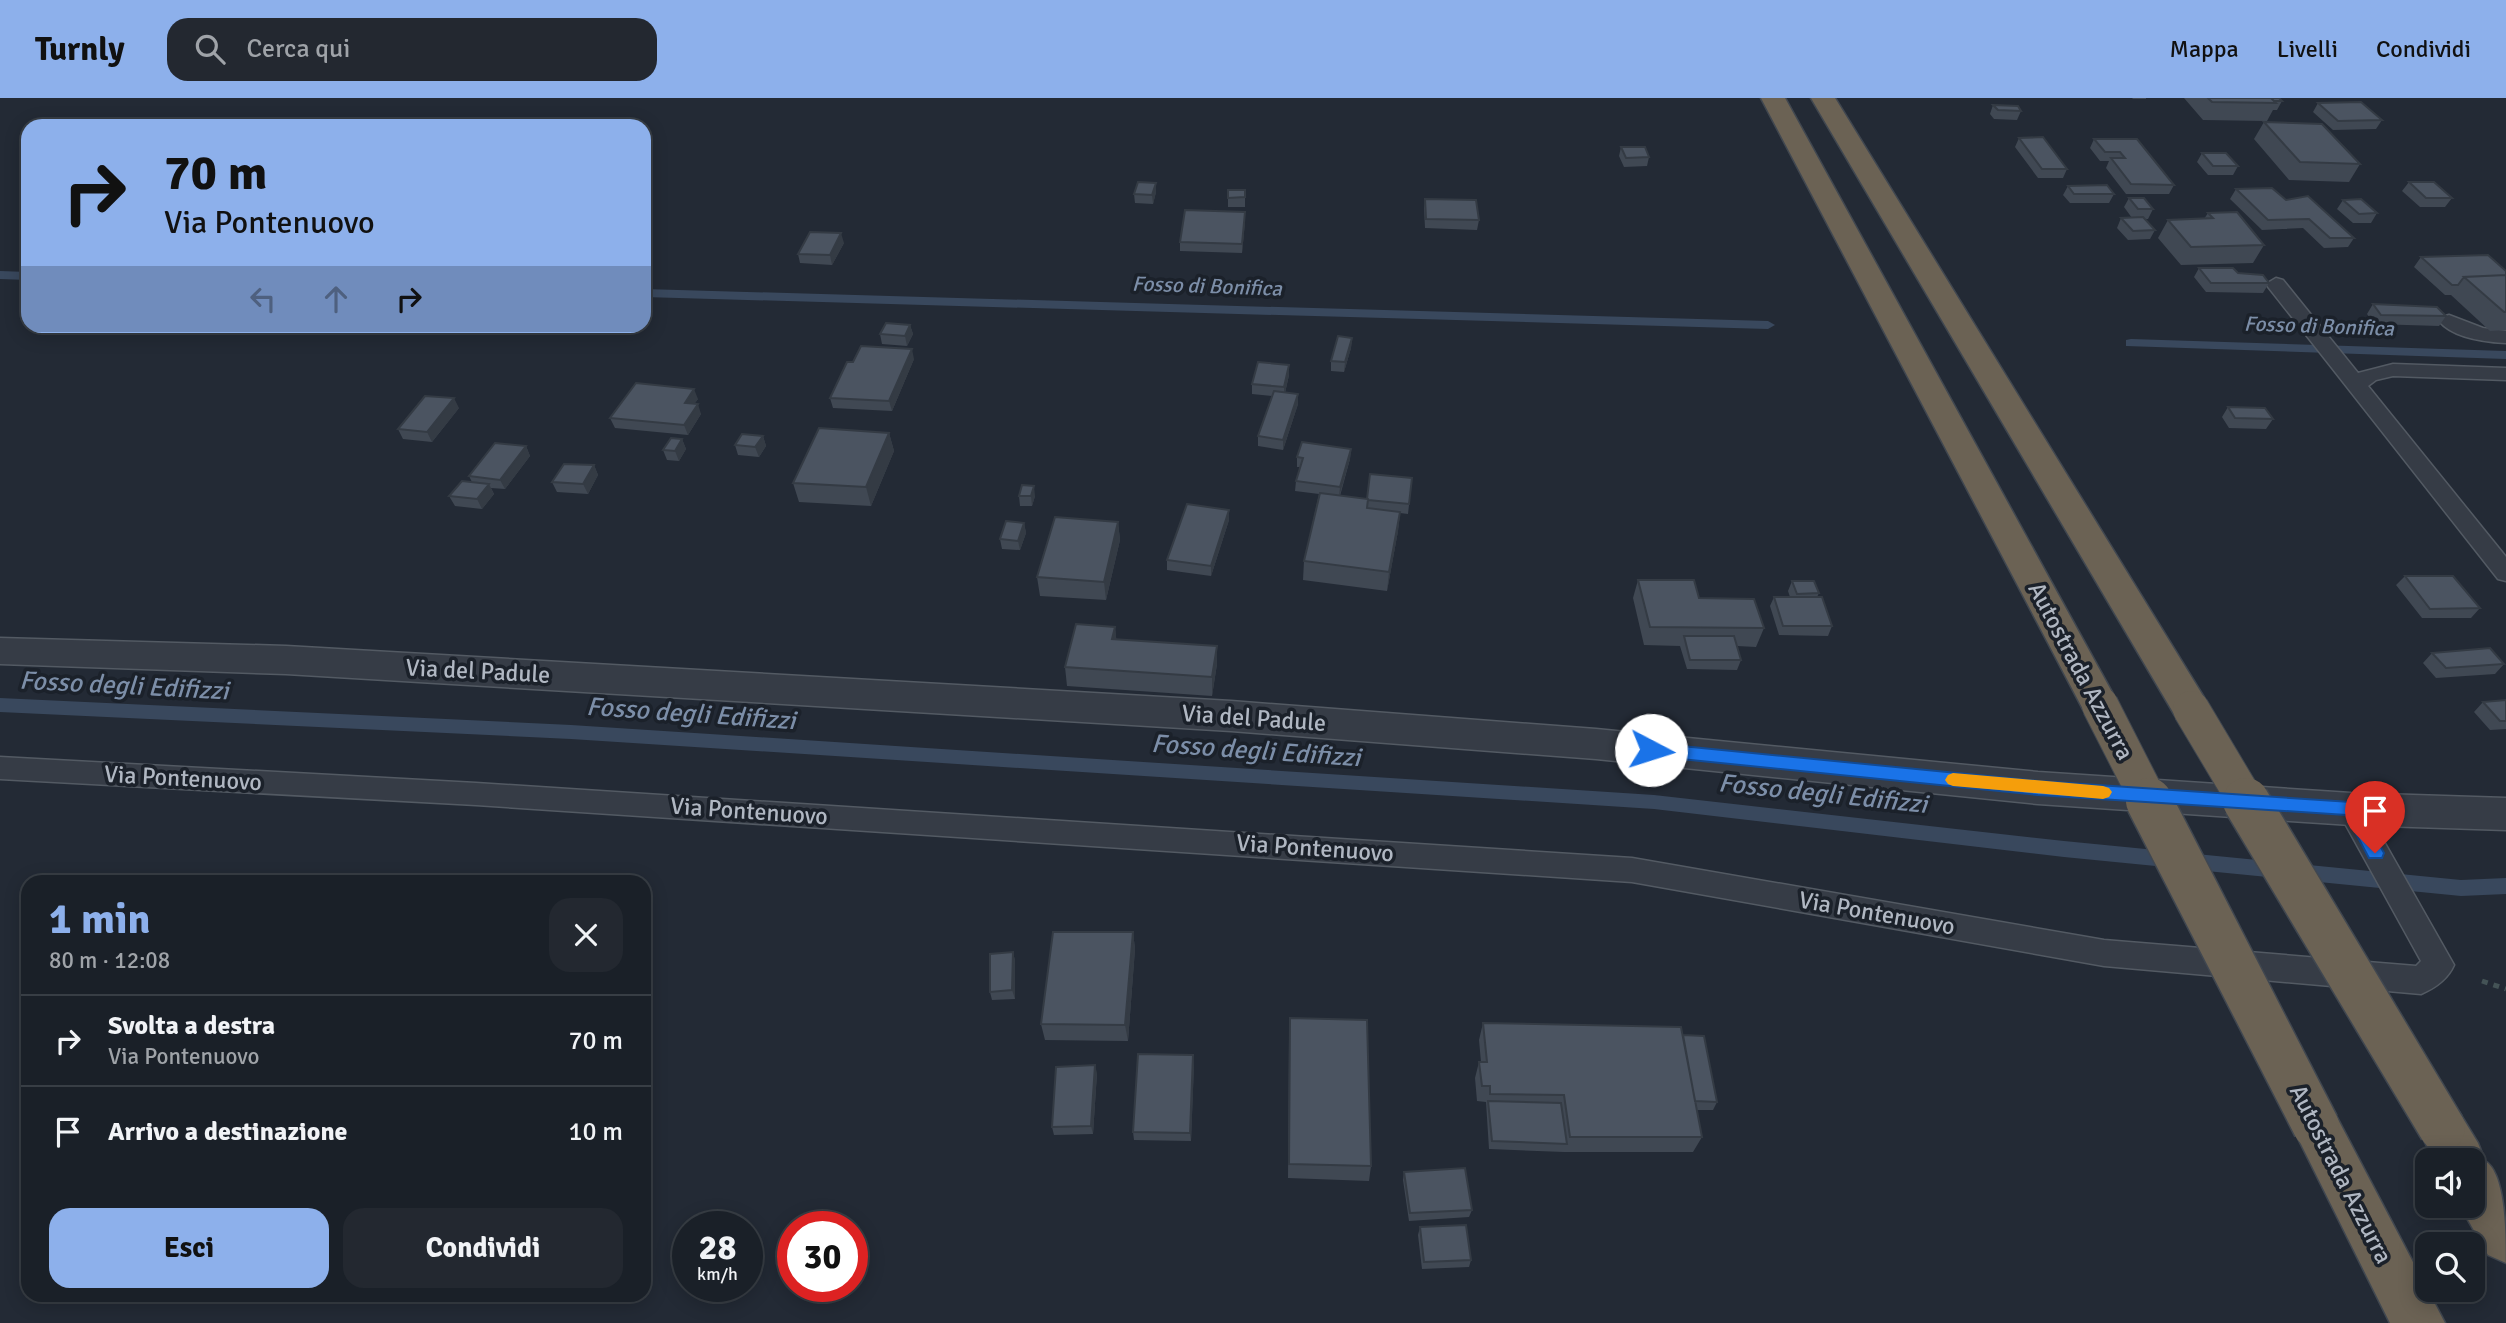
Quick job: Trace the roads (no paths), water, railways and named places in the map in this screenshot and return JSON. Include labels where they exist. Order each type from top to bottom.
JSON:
[{"type":"highway","name":"Autostrada Azzurra","points":[[1773,98],[2100,705],[2418,1323]]},
{"type":"highway","points":[[1823,98],[2451,1144]]},
{"type":"highway","points":[[2485,1201],[2506,1237]]},
{"type":"street","name":"Via del Padule","points":[[0,651],[299,661],[1231,716],[1610,746],[2038,788],[2351,809],[2506,814]]},
{"type":"lane","points":[[2276,284],[2506,573]]},
{"type":"lane","points":[[2449,321],[2468,331],[2489,337],[2506,337]]},
{"type":"lane","points":[[2357,385],[2369,375],[2393,370],[2506,374]]},
{"type":"lane","name":"Via Pontenuovo","points":[[0,768],[463,793],[1632,870],[2104,953],[2421,980],[2439,965],[2351,809]]},
{"type":"waterway","name":"Fosso di Bonifica","points":[[0,275],[21,276]]},
{"type":"waterway","name":"Fosso di Bonifica","points":[[651,293],[1768,325]]},
{"type":"waterway","name":"Fosso di Bonifica","points":[[2131,343],[2506,355]]},
{"type":"waterway","name":"Fosso degli Edifizzi","points":[[0,705],[571,732],[1654,802],[2064,849],[2461,888],[2506,886]]}]
